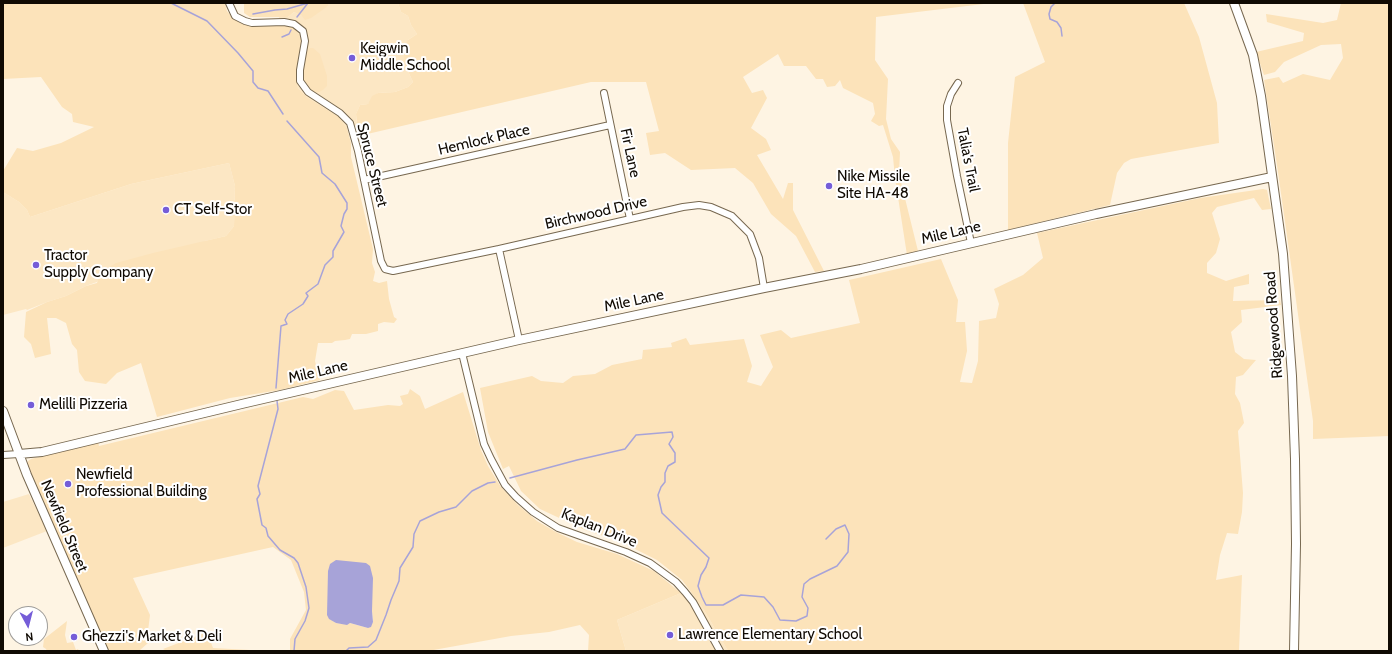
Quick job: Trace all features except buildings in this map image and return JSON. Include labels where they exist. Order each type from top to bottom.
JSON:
[{"type":"street","name":"Spruce Street","points":[[229,3],[236,16],[245,21],[252,23],[284,22],[294,24],[302,30],[305,41],[300,70],[301,83],[308,92],[340,113],[350,123],[381,261],[385,269]]},
{"type":"street","name":"Ridgewood Road","points":[[1234,3],[1253,55],[1262,104],[1283,254],[1295,459],[1296,544],[1294,651]]},
{"type":"street","name":"Talia's Trail","points":[[958,83],[951,94],[947,120],[971,243]]},
{"type":"street","name":"Fir Lane","points":[[604,94],[630,219]]},
{"type":"street","name":"Hemlock Place","points":[[364,180],[610,124]]},
{"type":"street","name":"Mile Lane","points":[[3,455],[42,452],[185,417],[519,340],[861,269],[1177,196],[1272,177]]},
{"type":"street","name":"Birchwood Drive","points":[[385,269],[393,271],[499,249],[683,206],[699,205],[711,207],[732,216],[750,234],[759,258],[764,288]]},
{"type":"street","points":[[499,249],[519,340]]},
{"type":"street","name":"Kaplan Drive","points":[[462,353],[484,444],[505,485],[533,512],[558,528],[626,552],[650,563],[676,582],[693,602],[720,651]]},
{"type":"street","name":"Newfield Street","points":[[3,411],[18,454],[104,651]]},
{"type":"shaded area","points":[[3,3],[225,3],[227,11],[232,17],[242,24],[252,26],[282,25],[289,26],[297,31],[302,39],[296,74],[298,88],[307,97],[339,117],[347,128],[351,143],[351,157],[373,249],[372,263],[375,272],[373,281],[379,283],[387,281],[389,299],[394,317],[397,319],[394,323],[384,322],[378,324],[378,331],[366,334],[352,334],[350,339],[335,341],[332,343],[318,343],[315,361],[320,380],[280,390],[230,398],[157,417],[141,363],[117,373],[106,384],[85,381],[79,372],[77,350],[72,344],[66,323],[56,318],[47,318],[51,354],[35,358],[31,344],[24,337],[26,312],[47,302],[66,296],[86,286],[97,283],[101,272],[116,263],[226,236],[234,226],[235,186],[229,163],[131,184],[30,217],[27,210],[19,202],[3,192],[3,171],[17,148],[33,151],[61,143],[94,127],[73,122],[72,114],[62,107],[41,77],[3,79]]},
{"type":"shaded area","points":[[244,3],[328,3],[328,6],[311,18],[305,20],[302,16],[294,12],[288,17],[250,17],[244,13]]},
{"type":"shaded area","name":"Keigwin Middle School","points":[[328,3],[398,3],[401,12],[408,16],[411,25],[417,34],[408,40],[406,67],[413,82],[408,87],[395,92],[378,93],[368,104],[360,105],[356,114],[357,125],[347,128],[339,117],[307,97],[298,88],[296,74],[302,39],[297,31],[289,26],[282,25],[279,17],[288,17],[294,12],[302,16],[328,6]]},
{"type":"shaded area","points":[[398,3],[992,3],[876,17],[875,60],[888,79],[886,119],[891,139],[900,152],[899,174],[918,251],[907,255],[893,157],[883,125],[879,126],[871,121],[875,114],[873,103],[843,88],[840,80],[835,86],[827,87],[823,79],[816,79],[806,66],[784,66],[778,54],[743,77],[752,93],[763,90],[767,98],[751,128],[766,139],[771,150],[757,155],[783,199],[788,183],[793,183],[793,210],[824,271],[815,272],[796,236],[771,214],[753,183],[735,168],[691,170],[665,153],[650,155],[646,133],[659,131],[646,82],[591,82],[363,135],[359,141],[356,114],[360,105],[368,104],[372,96],[378,93],[395,92],[408,87],[413,82],[406,67],[403,49],[408,40],[417,34],[411,25],[408,16],[401,12]]},
{"type":"shaded area","points":[[1023,3],[1184,3],[1199,37],[1217,103],[1219,143],[1131,159],[1124,163],[1117,173],[1110,205],[1008,230],[1008,143],[1015,77],[1045,62]]},
{"type":"shaded area","points":[[1341,3],[1389,3],[1389,436],[1313,439],[1313,421],[1264,80],[1279,77],[1283,83],[1303,74],[1330,80],[1343,58],[1341,44],[1321,45],[1284,62],[1275,72],[1264,75],[1256,52],[1303,41],[1304,33],[1267,22],[1266,14],[1323,23],[1337,20]]},
{"type":"shaded area","points":[[310,48],[313,48],[320,54],[327,76],[327,86],[319,92],[309,90],[303,79],[307,52]]},
{"type":"shaded area","points":[[229,163],[235,186],[234,226],[226,236],[205,241],[27,310],[3,315],[3,192],[19,202],[27,210],[30,217],[131,184]]},
{"type":"shaded area","points":[[1263,189],[1267,190],[1271,209],[1262,210],[1254,198],[1217,207],[1212,213],[1220,239],[1216,253],[1207,263],[1207,273],[1226,281],[1249,274],[1249,284],[1234,287],[1233,301],[1280,300],[1281,305],[1241,310],[1242,322],[1231,332],[1235,352],[1244,359],[1256,360],[1243,375],[1236,377],[1235,394],[1240,403],[1244,423],[1238,431],[1243,493],[1242,512],[1238,534],[1227,533],[1220,555],[1216,580],[1242,575],[1239,651],[728,651],[704,610],[682,580],[657,560],[619,541],[585,530],[540,509],[521,491],[509,466],[503,469],[488,432],[480,388],[532,376],[541,381],[563,383],[573,376],[595,374],[612,365],[642,359],[643,350],[672,347],[671,343],[686,338],[690,345],[744,339],[752,366],[747,382],[761,386],[773,367],[760,335],[781,330],[791,338],[860,323],[849,280],[941,259],[958,300],[956,322],[965,322],[967,351],[960,382],[972,383],[978,361],[979,321],[996,318],[999,304],[994,289],[1023,275],[1043,258],[1037,233],[1200,198]]},
{"type":"shaded area","points":[[410,389],[420,396],[425,409],[463,392],[481,450],[488,466],[501,487],[518,505],[537,521],[556,532],[577,542],[617,554],[654,571],[681,593],[617,620],[626,651],[588,651],[589,635],[580,625],[549,632],[511,636],[428,651],[290,651],[290,639],[306,610],[304,592],[291,560],[273,547],[133,578],[150,615],[147,639],[148,643],[139,651],[108,651],[27,468],[28,461],[98,442],[99,446],[303,397],[313,399],[335,390],[344,391],[354,410],[388,405],[400,406],[403,404],[400,396],[408,394]],"holes":[[[372,611],[373,622],[368,628],[350,623],[336,623],[330,619]]]},
{"type":"shaded area","points":[[29,494],[47,531],[3,548],[3,502]]},
{"type":"shaded area","points":[[336,560],[366,563],[370,566],[373,578],[373,622],[371,627],[368,628],[350,623],[347,625],[336,623],[329,619],[327,615],[328,571],[330,564]]},
{"type":"shaded area","name":"Lawrence Elementary School","points":[[681,593],[694,596],[728,651],[626,651],[617,620]]},
{"type":"shaded area","points":[[67,621],[65,635],[67,643],[73,642],[76,650],[78,649],[79,651],[47,651],[43,647],[48,646],[48,636]]},
{"type":"shaded area","points":[[207,632],[213,648],[269,651],[167,651],[163,649]]},
{"type":"waterway","points":[[171,3],[207,21],[253,71],[253,82],[258,88],[268,91],[283,114]]},
{"type":"waterway","points":[[253,14],[287,9],[308,3]]},
{"type":"waterway","points":[[297,17],[308,3]]},
{"type":"waterway","points":[[1055,3],[1051,7],[1049,14],[1050,19],[1057,22],[1061,28],[1062,36]]},
{"type":"waterway","points":[[282,37],[289,34],[291,30]]},
{"type":"waterway","points":[[276,388],[281,326],[287,324],[285,320],[288,314],[303,304],[308,296],[306,293],[318,284],[325,265],[333,257],[333,251],[344,232],[341,226],[347,209],[347,203],[335,184],[322,173],[319,157],[287,121]]},
{"type":"waterway","points":[[277,401],[278,409],[258,486],[260,494],[257,499],[262,525],[266,528],[268,536],[280,550],[294,558],[298,563],[306,587],[309,608],[305,621],[295,639],[294,651]]},
{"type":"waterway","points":[[510,478],[625,449],[636,435],[672,432],[673,437],[669,444],[675,453],[675,462],[668,466],[665,473],[665,482],[658,495],[662,513],[709,558],[701,575],[698,586],[706,605],[723,605],[741,595],[764,597],[773,607],[780,620],[796,621],[807,616],[808,608],[802,597],[804,584],[810,579],[837,566],[848,552],[849,534],[845,525],[836,529],[826,539]]},
{"type":"waterway","points":[[346,651],[349,648],[368,647],[376,640],[399,581],[400,568],[413,547],[414,534],[420,521],[439,512],[456,507],[472,491],[488,483],[495,482]]},
{"type":"place","name":"Keigwin Middle School","points":[[352,58]]},
{"type":"place","name":"Nike Missile Site HA-48","points":[[829,186]]},
{"type":"place","name":"CT Self-Stor","points":[[166,210]]},
{"type":"place","name":"Tractor Supply Company","points":[[36,265]]},
{"type":"place","name":"Melilli Pizzeria","points":[[31,405]]},
{"type":"place","name":"Newfield Professional Building","points":[[68,484]]},
{"type":"place","name":"Lawrence Elementary School","points":[[670,635]]},
{"type":"place","name":"Ghezzi's Market & Deli","points":[[74,637]]}]
